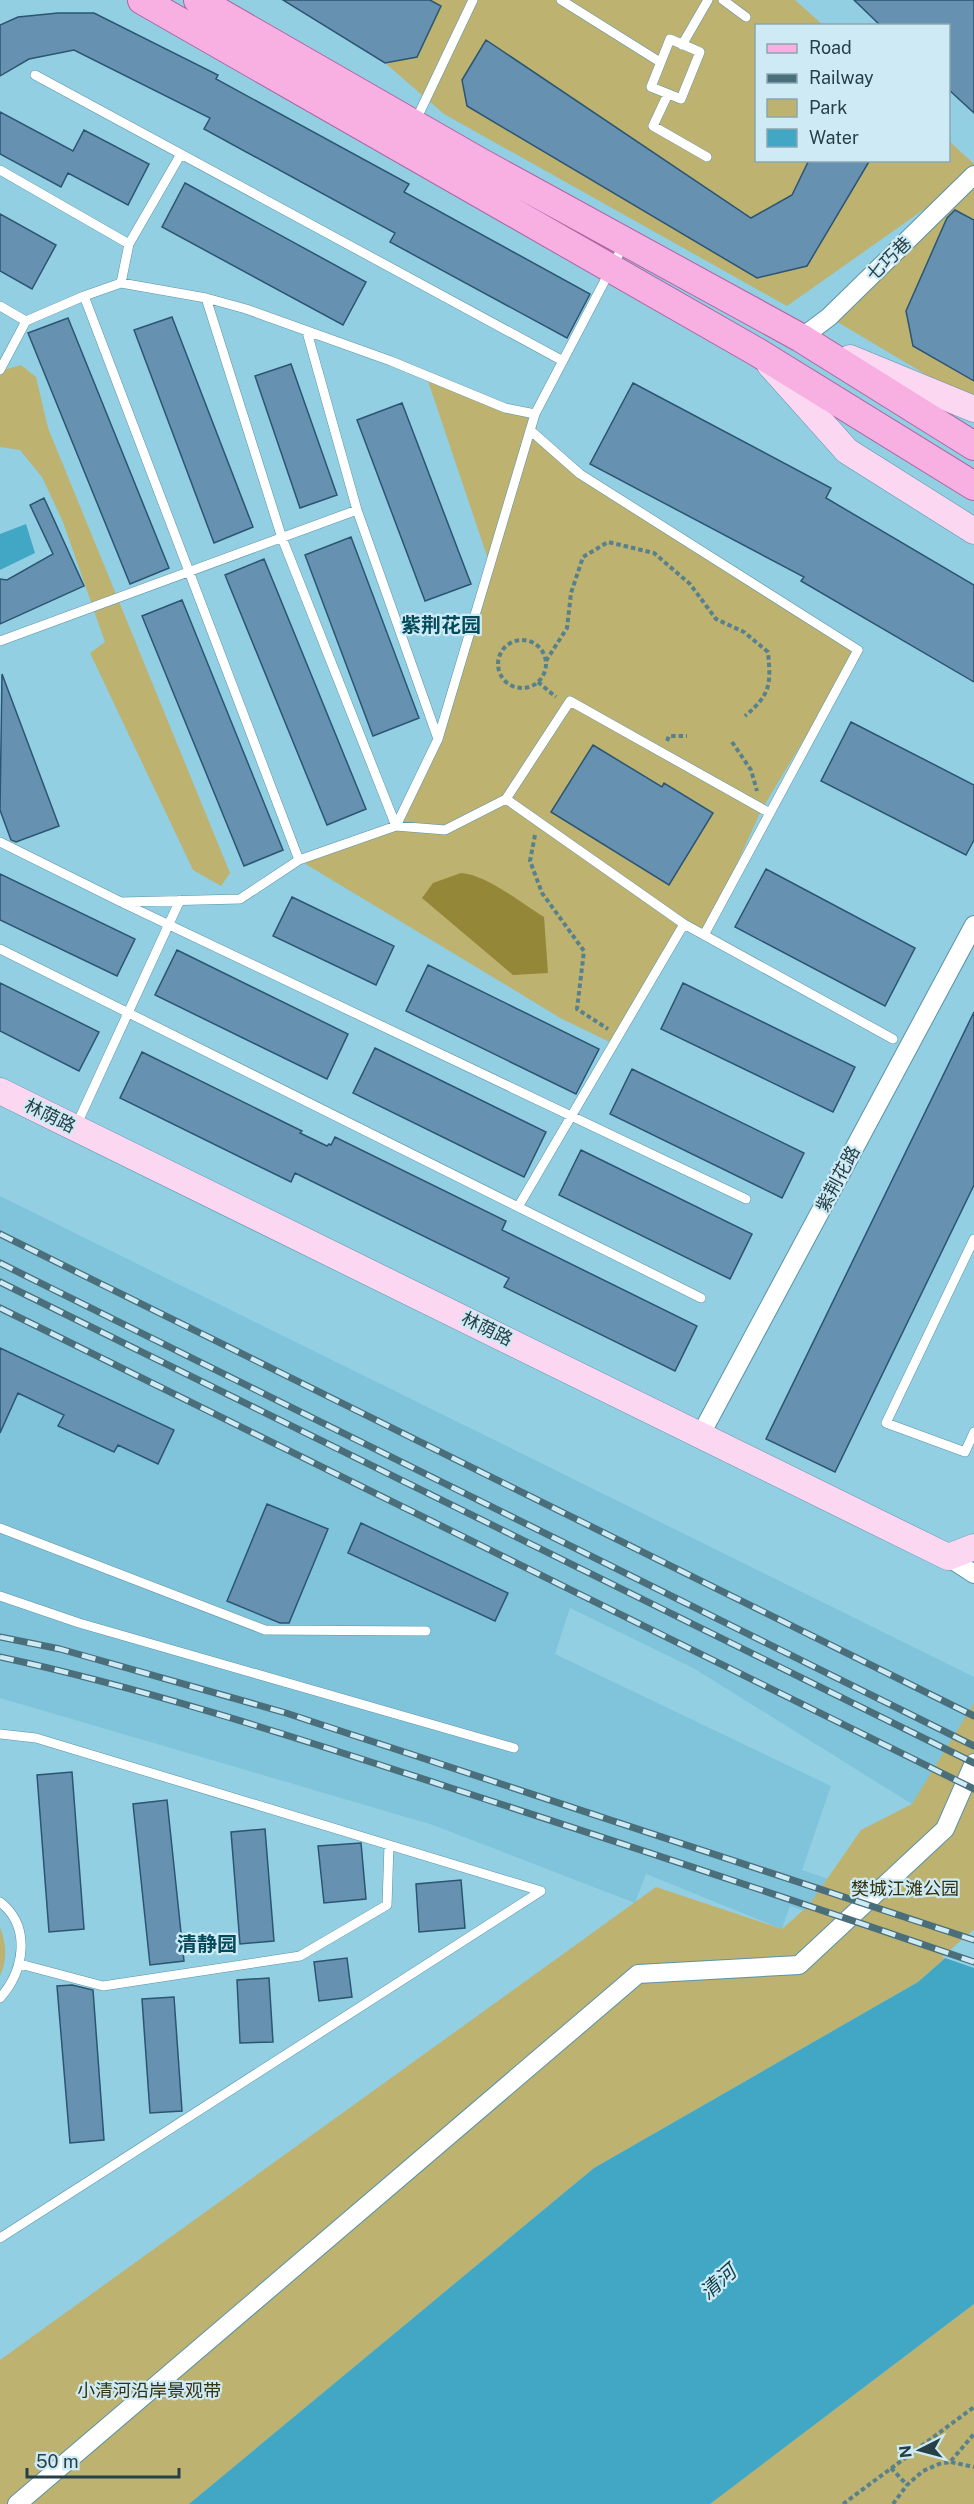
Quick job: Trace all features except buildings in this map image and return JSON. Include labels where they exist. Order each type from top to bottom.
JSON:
[{"type":"main road","points":[[142,0],[758,352],[974,486]]},
{"type":"main road","points":[[198,0],[414,124],[801,338],[974,446]]},
{"type":"street","name":"七巧巷","points":[[801,338],[829,317],[974,176]]},
{"type":"street","points":[[801,338],[974,410]]},
{"type":"street","points":[[758,352],[847,451],[974,531]]},
{"type":"street","name":"紫荆花路","points":[[701,1434],[968,950],[974,925]]},
{"type":"street","name":"林荫路","points":[[0,1091],[948,1557]]},
{"type":"street","points":[[948,1557],[974,1547]]},
{"type":"street","points":[[948,1557],[974,1574]]},
{"type":"street","points":[[17,2504],[638,1974],[799,1965],[945,1829],[974,1763]]},
{"type":"lane","points":[[414,124],[473,0]]},
{"type":"lane","points":[[561,0],[660,62]]},
{"type":"lane","points":[[682,45],[708,0]]},
{"type":"lane","points":[[723,0],[746,17]]},
{"type":"lane","points":[[670,39],[682,45],[700,52],[681,99],[651,87],[670,39]]},
{"type":"lane","points":[[35,75],[563,361]]},
{"type":"lane","points":[[668,94],[653,126],[707,157]]},
{"type":"lane","points":[[121,283],[129,243],[181,154]]},
{"type":"lane","points":[[0,170],[129,243]]},
{"type":"lane","points":[[396,826],[438,740],[536,414],[626,242]]},
{"type":"lane","points":[[0,370],[26,321],[121,283],[206,298],[246,309],[391,361],[505,408],[536,414]]},
{"type":"lane","points":[[84,296],[299,860]]},
{"type":"lane","points":[[206,298],[282,538],[396,826]]},
{"type":"lane","points":[[0,306],[26,321]]},
{"type":"lane","points":[[307,332],[357,510],[438,740]]},
{"type":"lane","points":[[531,430],[580,474],[858,650],[765,811],[704,934]]},
{"type":"lane","points":[[0,641],[357,510]]},
{"type":"lane","points":[[121,902],[240,899],[299,860],[396,826],[445,830],[506,799],[570,701],[765,811]]},
{"type":"lane","points":[[506,799],[684,924],[893,1039]]},
{"type":"lane","points":[[0,842],[169,925],[746,1199]]},
{"type":"lane","points":[[75,1128],[180,900]]},
{"type":"lane","points":[[518,1207],[684,924]]},
{"type":"lane","points":[[0,949],[701,1298]]},
{"type":"lane","points":[[974,1239],[886,1423],[965,1452],[974,1432]]},
{"type":"lane","points":[[0,1528],[265,1630],[426,1631]]},
{"type":"lane","points":[[0,1596],[80,1623],[514,1748]]},
{"type":"lane","points":[[0,1734],[36,1738],[541,1891],[0,2238]]},
{"type":"lane","points":[[20,1964],[103,1986],[300,1956],[387,1905],[389,1845]]},
{"type":"lane","points":[[0,1902],[16,1922],[21,1942],[20,1964],[12,1985],[0,1998]]},
{"type":"path","points":[[546,661],[539,646],[524,640],[509,644],[500,656],[500,672],[509,684],[524,688],[538,682],[545,669],[546,661],[567,628],[571,593],[583,557],[608,542],[654,553],[690,584],[716,619],[744,632],[768,652],[771,680],[763,701],[745,716]]},
{"type":"path","points":[[538,682],[567,706]]},
{"type":"path","points":[[732,742],[751,770],[765,811]]},
{"type":"path","points":[[537,821],[531,861],[538,882],[542,893],[584,951],[578,1010],[618,1036]]},
{"type":"path","points":[[843,2504],[974,2407]]},
{"type":"path","points":[[950,2462],[974,2434]]},
{"type":"path","points":[[893,2504],[907,2485],[923,2471],[950,2462],[974,2467]]},
{"type":"path","points":[[891,2468],[907,2485]]},
{"type":"shaded area","points":[[461,873],[481,878],[544,917],[548,973],[513,975],[422,898],[433,883]]},
{"type":"shaded area","points":[[0,1196],[974,1677],[974,1813],[912,1804],[693,1668],[570,1608],[555,1654],[831,1786],[802,1870],[974,1929],[974,1968],[790,1906],[782,1929],[646,1874],[635,1903],[433,1825],[0,1698]]},
{"type":"green space","points":[[283,0],[795,0],[822,24],[755,24],[755,162],[950,162],[950,142],[974,164],[974,174],[787,306],[444,114],[385,63]]},
{"type":"green space","points":[[974,175],[974,401],[829,317]]},
{"type":"green space","points":[[21,365],[36,377],[48,428],[230,873],[221,886],[193,870],[90,653],[105,642],[63,522],[42,477],[20,450],[0,447],[0,371]]},
{"type":"green space","points":[[426,375],[505,408],[535,414],[538,437],[580,474],[858,650],[762,809],[704,935],[685,924],[614,1044],[562,1019],[299,860],[396,826],[438,739],[490,565]]},
{"type":"green space","name":"小清河沿岸景观带","points":[[974,1703],[974,1933],[918,1982],[594,2168],[189,2504],[0,2504],[0,2360],[656,1887],[782,1929],[809,1905],[861,1830],[912,1804]]},
{"type":"green space","points":[[0,1927],[5,1951],[0,1976]]},
{"type":"green space","points":[[974,2304],[974,2504],[710,2504],[734,2485]]},
{"type":"water","points":[[26,524],[35,553],[0,570],[0,534]]},
{"type":"water","name":"清河","points":[[974,1933],[974,2304],[710,2504],[189,2504],[594,2168],[918,1982]]},
{"type":"pier","points":[[974,1930],[974,1968],[942,1957],[972,1931]]},
{"type":"railway","points":[[0,1234],[974,1716]]},
{"type":"railway","points":[[0,1263],[974,1746]]},
{"type":"railway","points":[[0,1282],[974,1763]]},
{"type":"railway","points":[[0,1308],[974,1789]]},
{"type":"railway","points":[[0,1637],[60,1649],[286,1713],[974,1940]]},
{"type":"railway","points":[[0,1657],[113,1684],[281,1733],[974,1962]]},
{"type":"district","name":"紫荆花园","points":[[441,625]]},
{"type":"district","name":"清静园","points":[[207,1944]]},
{"type":"park label","name":"樊城江滩公园","points":[[905,1889]]}]
